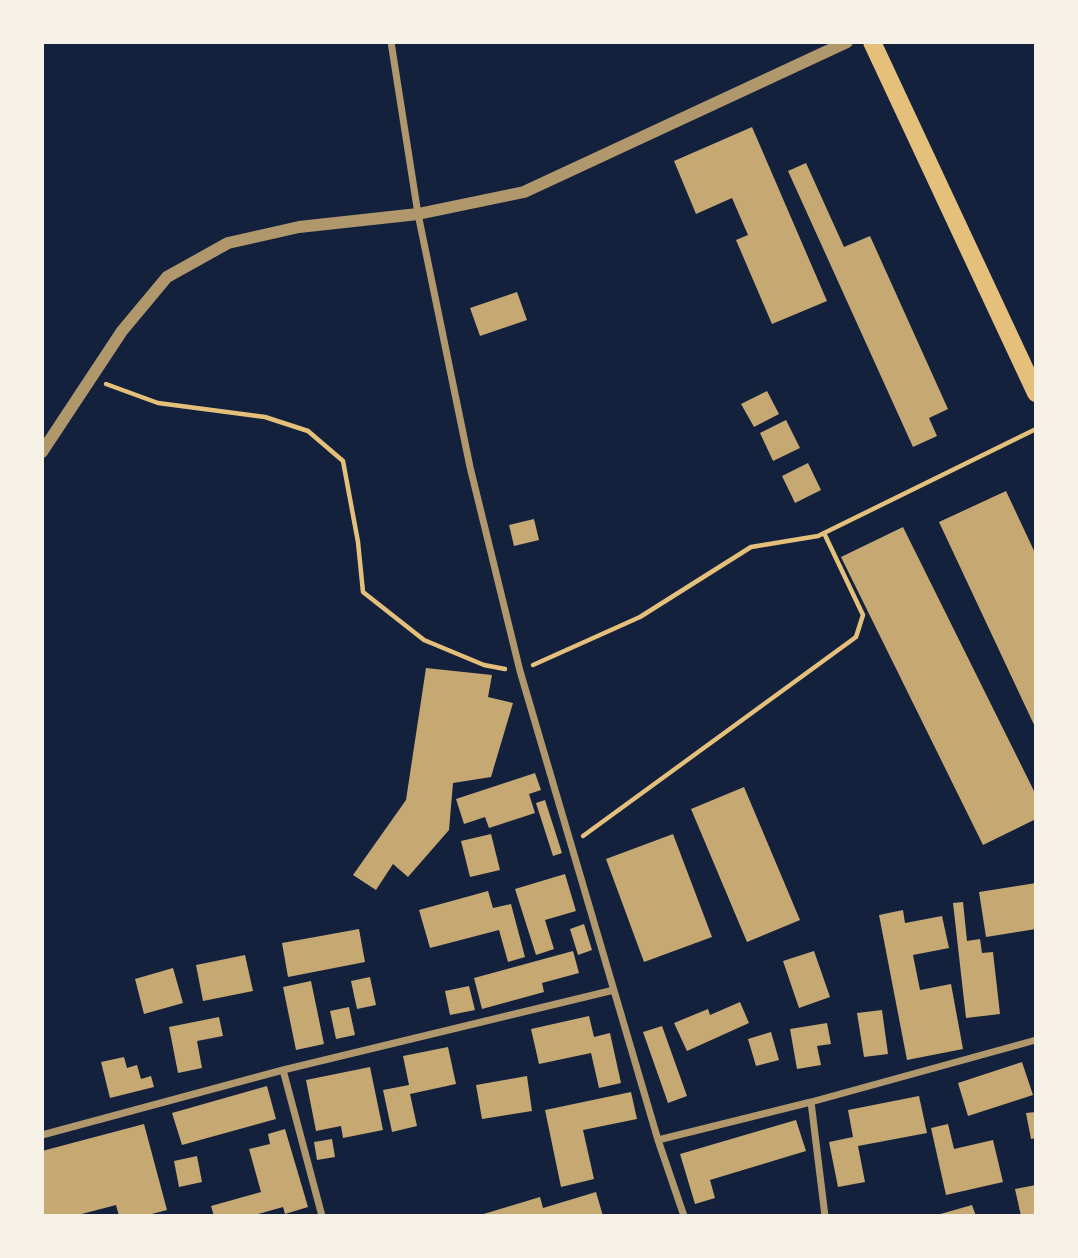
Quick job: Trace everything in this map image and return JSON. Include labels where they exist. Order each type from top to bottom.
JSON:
[{"type":"highway","points":[[872,42],[1036,393]]},
{"type":"street","points":[[391,42],[418,214],[470,467],[520,671],[658,1140],[684,1216]]},
{"type":"street","points":[[42,452],[122,331],[167,278],[228,243],[299,227],[418,214],[524,191],[847,42]]},
{"type":"street","points":[[42,1135],[282,1070],[614,990]]},
{"type":"street","points":[[658,1140],[811,1102],[1036,1040]]},
{"type":"street","points":[[282,1070],[322,1216]]},
{"type":"street","points":[[811,1102],[825,1216]]},
{"type":"path","points":[[92,378],[158,403],[265,417],[308,431],[343,461],[358,542],[363,592],[424,640],[484,665],[520,671],[640,617],[751,547],[818,536],[1036,429]]},
{"type":"path","points":[[571,844],[856,637],[863,615],[824,533]]},
{"type":"building","points":[[752,127],[827,301],[772,324],[736,240],[748,235],[732,198],[696,214],[674,161]]},
{"type":"building","points":[[806,163],[844,247],[870,236],[948,409],[929,418],[937,436],[913,447],[788,171]]},
{"type":"building","points":[[517,292],[527,320],[480,336],[470,308]]},
{"type":"building","points":[[767,391],[779,414],[754,427],[741,404]]},
{"type":"building","points":[[786,420],[800,448],[773,461],[760,433]]},
{"type":"building","points":[[808,463],[821,490],[795,503],[782,476]]},
{"type":"building","points":[[1006,491],[1036,555],[1036,729],[939,522]]},
{"type":"building","points":[[534,519],[539,540],[514,546],[509,525]]},
{"type":"building","points":[[903,527],[1036,795],[1036,819],[983,845],[841,557]]},
{"type":"building","points":[[426,668],[492,675],[488,697],[513,703],[491,777],[453,783],[449,830],[408,877],[393,864],[376,890],[353,875],[406,800]]},
{"type":"building","points":[[535,773],[541,790],[529,794],[535,813],[489,828],[485,817],[464,824],[456,799]]},
{"type":"building","points":[[744,787],[800,920],[747,942],[691,809]]},
{"type":"building","points":[[545,800],[562,853],[553,856],[536,803]]},
{"type":"building","points":[[491,834],[500,870],[470,877],[461,841]]},
{"type":"building","points":[[673,834],[712,937],[644,962],[606,859]]},
{"type":"building","points":[[565,874],[576,911],[545,920],[554,949],[536,955],[515,889]]},
{"type":"building","points":[[1036,883],[1036,929],[986,937],[979,892]]},
{"type":"building","points":[[488,891],[493,908],[511,904],[525,957],[508,962],[499,930],[430,948],[419,910]]},
{"type":"building","points":[[963,902],[967,941],[980,939],[982,953],[993,952],[1000,1014],[966,1018],[953,903]]},
{"type":"building","points":[[903,910],[905,923],[942,916],[949,948],[913,955],[920,990],[951,984],[963,1049],[907,1060],[879,915]]},
{"type":"building","points":[[584,924],[592,950],[578,955],[570,929]]},
{"type":"building","points":[[359,929],[365,962],[288,977],[282,943]]},
{"type":"building","points":[[573,951],[579,973],[542,983],[544,992],[482,1009],[474,978]]},
{"type":"building","points":[[814,951],[830,997],[799,1008],[783,961]]},
{"type":"building","points":[[245,955],[253,991],[203,1001],[196,965]]},
{"type":"building","points":[[173,968],[183,1003],[144,1014],[135,979]]},
{"type":"building","points":[[370,977],[376,1005],[357,1009],[351,981]]},
{"type":"building","points":[[311,981],[324,1044],[296,1050],[283,987]]},
{"type":"building","points":[[469,986],[475,1010],[450,1015],[445,991]]},
{"type":"building","points":[[740,1002],[749,1023],[687,1051],[674,1023],[708,1009],[710,1015]]},
{"type":"building","points":[[349,1007],[355,1035],[336,1039],[330,1011]]},
{"type":"building","points":[[882,1010],[888,1054],[864,1057],[857,1013]]},
{"type":"building","points":[[589,1016],[594,1037],[610,1033],[621,1083],[599,1088],[591,1053],[539,1064],[531,1029]]},
{"type":"building","points":[[219,1017],[223,1036],[197,1041],[202,1068],[178,1073],[169,1027]]},
{"type":"building","points":[[827,1023],[831,1044],[817,1046],[821,1065],[797,1069],[790,1029]]},
{"type":"building","points":[[662,1026],[687,1096],[668,1103],[643,1032]]},
{"type":"building","points":[[771,1032],[779,1060],[756,1066],[748,1039]]},
{"type":"building","points":[[448,1047],[456,1084],[410,1094],[417,1126],[392,1132],[383,1090],[409,1085],[403,1056]]},
{"type":"building","points":[[124,1057],[127,1068],[137,1065],[141,1079],[151,1076],[154,1087],[110,1098],[101,1062]]},
{"type":"building","points":[[1022,1062],[1033,1095],[968,1116],[958,1083]]},
{"type":"building","points":[[370,1067],[383,1130],[343,1138],[341,1126],[316,1131],[306,1080]]},
{"type":"building","points":[[527,1076],[532,1111],[482,1119],[476,1085]]},
{"type":"building","points":[[267,1086],[276,1119],[182,1145],[172,1113]]},
{"type":"building","points":[[631,1092],[637,1119],[583,1130],[594,1179],[561,1187],[545,1110]]},
{"type":"building","points":[[919,1096],[927,1133],[858,1146],[865,1182],[838,1187],[829,1142],[853,1137],[848,1110]]},
{"type":"building","points":[[1036,1112],[1036,1138],[1031,1139],[1026,1113]]},
{"type":"building","points":[[796,1120],[806,1151],[710,1180],[715,1198],[695,1204],[680,1154]]},
{"type":"building","points":[[144,1124],[167,1210],[144,1216],[119,1216],[116,1205],[74,1216],[42,1216],[42,1151]]},
{"type":"building","points":[[948,1124],[954,1149],[993,1140],[1003,1182],[946,1195],[931,1128]]},
{"type":"building","points":[[285,1129],[308,1207],[285,1214],[283,1207],[251,1216],[214,1216],[211,1206],[261,1192],[249,1149],[270,1144],[268,1134]]},
{"type":"building","points":[[332,1139],[335,1157],[317,1160],[314,1142]]},
{"type":"building","points":[[197,1156],[202,1182],[179,1187],[174,1161]]},
{"type":"building","points":[[1036,1185],[1036,1214],[1021,1216],[1015,1189]]},
{"type":"building","points":[[596,1192],[603,1216],[477,1216],[540,1197],[543,1208]]},
{"type":"building","points":[[972,1205],[976,1216],[937,1216],[937,1215]]}]
